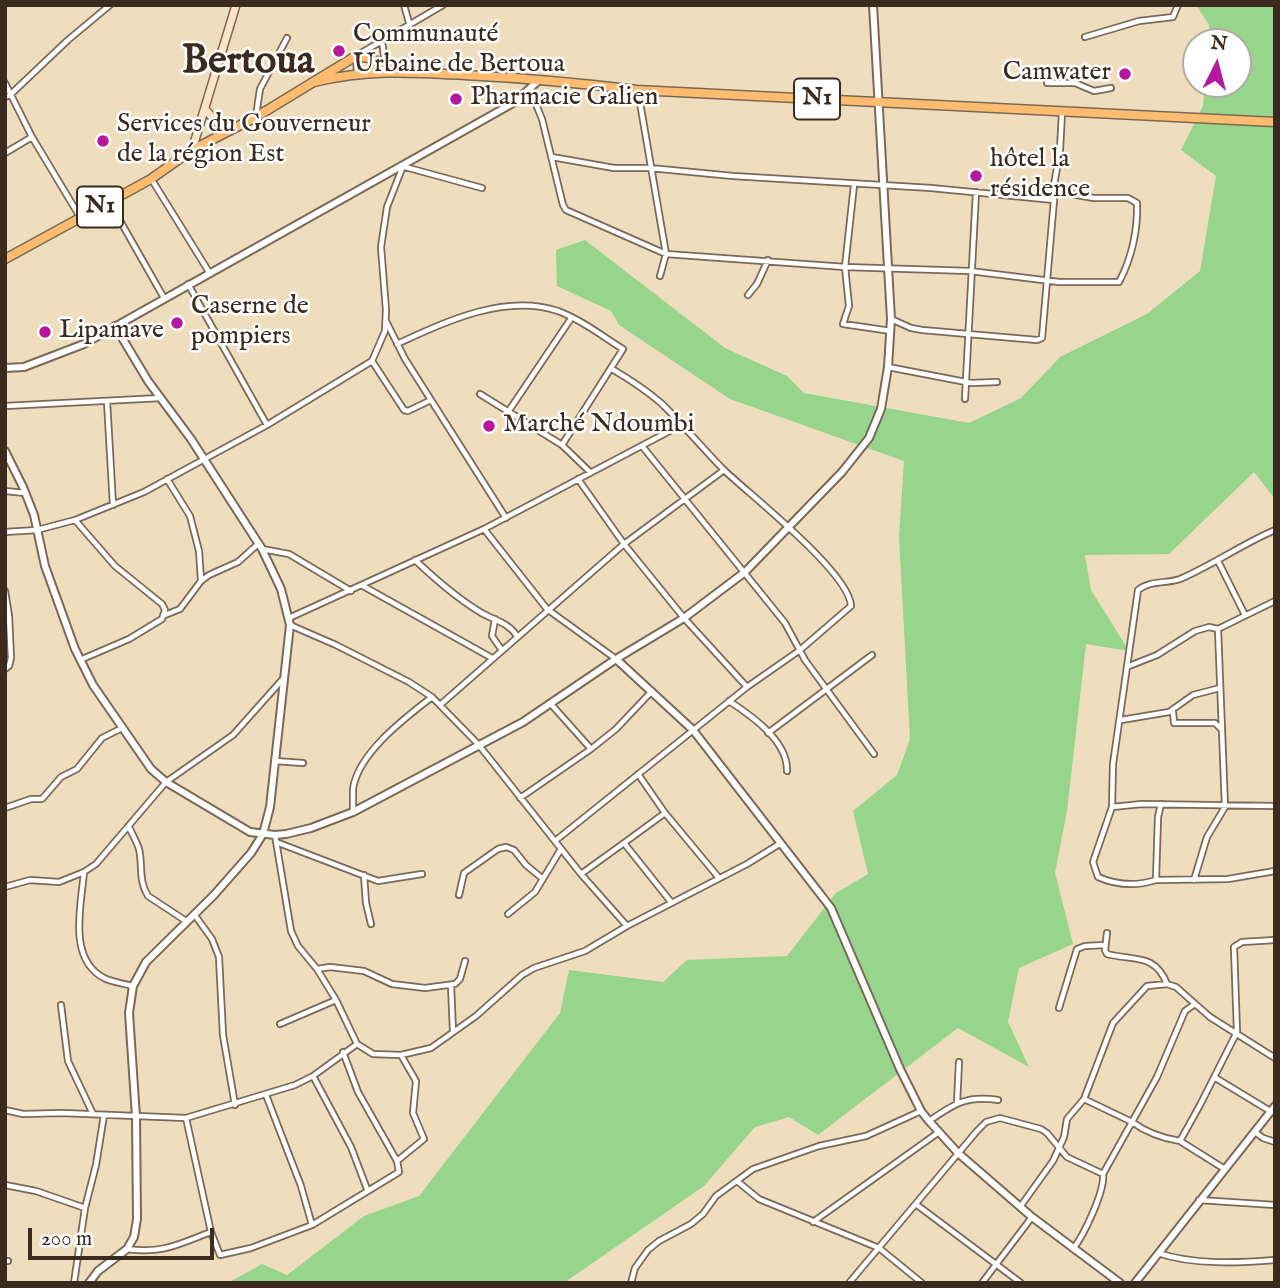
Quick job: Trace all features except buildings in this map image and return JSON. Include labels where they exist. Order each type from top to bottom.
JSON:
[{"type":"highway","name":"N1","points":[[5,259],[151,179],[192,150],[256,117],[356,56],[383,67],[407,72],[539,79],[637,90],[1275,122]]},
{"type":"highway","name":"N1","points":[[314,82],[383,67]]},
{"type":"main road","points":[[192,150],[236,5]]},
{"type":"main road","points":[[206,110],[220,126],[231,129]]},
{"type":"street","points":[[8,96],[110,5]]},
{"type":"street","points":[[404,5],[410,26]]},
{"type":"street","points":[[357,73],[356,56],[443,5]]},
{"type":"street","points":[[275,839],[353,812],[523,722],[615,659],[684,618],[745,572],[842,472],[869,438],[881,409],[891,331],[890,269],[873,5]]},
{"type":"street","points":[[1085,37],[1139,21],[1173,17],[1178,5]]},
{"type":"street","points":[[256,117],[260,89],[287,38]]},
{"type":"street","points":[[382,41],[383,67]]},
{"type":"street","points":[[5,368],[24,367],[48,360],[84,344],[514,102],[539,79]]},
{"type":"street","points":[[5,83],[8,96],[80,218]]},
{"type":"street","points":[[1047,83],[1075,83],[1094,91],[1111,88]]},
{"type":"street","points":[[530,90],[542,119],[566,210],[666,254],[845,267],[970,271],[1047,280],[1119,282],[1129,262],[1139,217],[1136,203],[1128,198],[1094,198],[1053,191]]},
{"type":"street","points":[[637,90],[666,254],[660,276]]},
{"type":"street","points":[[891,319],[911,328],[1037,340],[1042,338],[1062,110]]},
{"type":"street","points":[[5,153],[33,137]]},
{"type":"street","points":[[552,157],[614,167],[976,192],[1054,200]]},
{"type":"street","points":[[403,166],[482,188]]},
{"type":"street","points":[[5,532],[37,530],[75,520],[144,492],[267,425],[372,361],[385,331],[381,247],[387,207],[403,166]]},
{"type":"street","points":[[151,179],[209,272]]},
{"type":"street","points":[[854,185],[845,267],[850,299],[843,324],[891,331]]},
{"type":"street","points":[[965,399],[976,192]]},
{"type":"street","points":[[110,202],[164,298]]},
{"type":"street","points":[[748,295],[769,260]]},
{"type":"street","points":[[188,284],[267,425]]},
{"type":"street","points":[[397,344],[441,323],[490,310],[537,306],[572,317],[594,329],[624,349],[562,446]]},
{"type":"street","points":[[508,412],[572,317]]},
{"type":"street","points":[[385,321],[431,400],[506,517]]},
{"type":"street","points":[[89,1283],[98,1272],[127,1249],[134,1237],[137,1219],[136,1117],[128,1013],[133,986],[146,962],[221,887],[263,834],[270,807],[289,621],[281,589],[260,547],[115,326]]},
{"type":"street","points":[[372,361],[404,410],[408,411],[431,400]]},
{"type":"street","points":[[888,368],[965,382],[997,382]]},
{"type":"street","points":[[555,841],[729,701],[800,650],[848,610],[851,600],[833,572],[724,470],[660,402],[612,369]]},
{"type":"street","points":[[481,394],[562,446],[590,472]]},
{"type":"street","points":[[5,407],[161,398]]},
{"type":"street","points":[[107,401],[113,505]]},
{"type":"street","points":[[289,621],[484,529],[681,425]]},
{"type":"street","points":[[642,446],[785,623],[826,689],[874,754]]},
{"type":"street","points":[[5,452],[25,493],[45,566],[80,660],[93,685],[151,769],[166,782],[250,832],[263,834],[381,882],[422,874]]},
{"type":"street","points":[[440,705],[624,544],[724,470]]},
{"type":"street","points":[[167,479],[190,516],[199,551],[201,581]]},
{"type":"street","points":[[578,479],[624,544],[684,618],[747,687]]},
{"type":"street","points":[[5,492],[25,493]]},
{"type":"street","points":[[75,520],[115,566],[162,604],[165,615]]},
{"type":"street","points":[[484,529],[547,609],[615,659],[693,730],[781,843],[838,920],[900,1069],[921,1111],[929,1121],[958,1153],[1020,1207],[1120,1283]]},
{"type":"street","points":[[1275,530],[1175,581],[1151,583],[1138,590],[1113,764],[1112,807],[1093,862],[1098,877],[1121,883],[1228,879],[1275,871]]},
{"type":"street","points":[[80,660],[129,639],[165,615],[180,609],[201,581],[260,547],[289,554],[351,591]]},
{"type":"street","points":[[415,560],[459,597],[481,613],[509,626],[517,636]]},
{"type":"street","points":[[1217,561],[1245,615]]},
{"type":"street","points":[[362,586],[492,658]]},
{"type":"street","points":[[5,591],[11,658],[5,669]]},
{"type":"street","points":[[1129,666],[1157,655],[1195,631],[1209,627],[1218,629],[1275,601]]},
{"type":"street","points":[[495,620],[492,636],[501,649]]},
{"type":"street","points":[[289,621],[409,682],[432,697],[478,744],[581,874],[627,926]]},
{"type":"street","points":[[1194,880],[1206,837],[1225,807],[1218,629]]},
{"type":"street","points":[[768,733],[872,655]]},
{"type":"street","points":[[5,887],[30,880],[58,882],[84,873],[96,864],[166,782],[233,735],[284,678]]},
{"type":"street","points":[[1121,720],[1173,711],[1193,695],[1220,688]]},
{"type":"street","points":[[520,798],[616,729],[652,691]]},
{"type":"street","points":[[353,812],[354,787],[362,766],[379,743],[432,697]]},
{"type":"street","points":[[729,701],[748,713],[768,733],[785,754],[788,771]]},
{"type":"street","points":[[550,703],[591,749]]},
{"type":"street","points":[[1173,711],[1174,723],[1215,723],[1222,730]]},
{"type":"street","points":[[5,808],[32,799],[42,799],[61,778],[77,769],[102,738],[122,728]]},
{"type":"street","points":[[274,761],[303,763]]},
{"type":"street","points":[[638,774],[665,813],[719,878]]},
{"type":"street","points":[[1112,807],[1161,804],[1275,806]]},
{"type":"street","points":[[1156,880],[1158,817],[1161,804]]},
{"type":"street","points":[[581,874],[665,813]]},
{"type":"street","points":[[128,827],[139,850],[144,890],[148,896],[186,921]]},
{"type":"street","points":[[275,839],[291,931],[298,946],[317,969],[336,1000],[357,1044],[373,1054],[401,1055],[431,1048],[534,968],[584,951],[781,843]]},
{"type":"street","points":[[624,843],[671,901]]},
{"type":"street","points":[[459,895],[464,873],[498,849],[506,847],[514,850],[526,865],[543,879]]},
{"type":"street","points":[[508,914],[535,892],[561,849]]},
{"type":"street","points":[[84,873],[79,929],[82,950],[93,971],[106,979],[133,986]]},
{"type":"street","points":[[364,874],[371,924]]},
{"type":"street","points":[[194,914],[212,939],[219,957],[223,1035],[234,1105]]},
{"type":"street","points":[[1107,933],[1105,952],[1109,955],[1144,960],[1158,967],[1167,984]]},
{"type":"street","points":[[1180,1141],[1237,1032],[1234,947],[1241,942],[1275,940]]},
{"type":"street","points":[[1059,1008],[1077,949],[1105,945]]},
{"type":"street","points":[[317,969],[330,967],[364,971],[392,984],[415,988],[451,985],[460,979],[465,961]]},
{"type":"street","points":[[1020,1207],[1042,1178],[1059,1148],[1070,1114],[1084,1099],[1114,1023],[1147,986],[1167,984],[1176,987],[1210,1017],[1275,1058]]},
{"type":"street","points":[[451,985],[453,1032]]},
{"type":"street","points":[[280,1024],[336,1000]]},
{"type":"street","points":[[1073,1249],[1086,1226],[1102,1186],[1102,1174],[1157,1077],[1185,1011],[1195,1004]]},
{"type":"street","points":[[61,1005],[68,1061],[93,1114]]},
{"type":"street","points":[[5,1110],[23,1114],[186,1118],[295,1085],[313,1076],[357,1044]]},
{"type":"street","points":[[186,1118],[211,1231],[220,1255],[251,1248],[312,1225],[330,1216],[367,1189],[396,1175],[399,1167],[358,1092],[343,1052]]},
{"type":"street","points":[[397,1161],[424,1139],[413,1113],[416,1081],[401,1055]]},
{"type":"street","points":[[957,1103],[959,1062]]},
{"type":"street","points":[[313,1076],[351,1147],[367,1189]]},
{"type":"street","points":[[1136,1283],[1223,1168],[1273,1109],[1214,1077]]},
{"type":"street","points":[[266,1095],[312,1225]]},
{"type":"street","points":[[929,1121],[957,1103],[979,1097],[998,1100]]},
{"type":"street","points":[[1084,1099],[1132,1122],[1144,1131],[1163,1139],[1180,1141],[1223,1168]]},
{"type":"street","points":[[631,1283],[635,1268],[648,1250],[691,1224],[703,1214],[716,1196],[753,1169],[819,1146],[866,1136],[921,1111]]},
{"type":"street","points":[[74,1283],[85,1208],[96,1165],[104,1115]]},
{"type":"street","points":[[849,1283],[986,1122],[1000,1118],[1041,1129],[1067,1157],[1102,1174]]},
{"type":"street","points":[[1254,1131],[1275,1142]]},
{"type":"street","points":[[813,1222],[939,1132]]},
{"type":"street","points":[[737,1181],[759,1199],[879,1248],[922,1283]]},
{"type":"street","points":[[5,1185],[36,1191],[85,1208]]},
{"type":"street","points":[[1198,1200],[1275,1205]]},
{"type":"street","points":[[917,1205],[1021,1283]]},
{"type":"street","points":[[982,1283],[1032,1217]]},
{"type":"street","points":[[127,1249],[155,1252],[165,1250],[211,1231]]},
{"type":"street","points":[[1157,1253],[1193,1261],[1275,1260]]},
{"type":"green space","points":[[1196,5],[1275,5],[1275,499],[1254,472],[1169,554],[1085,555],[1091,590],[1129,651],[1086,644],[1067,811],[1055,873],[1073,944],[1019,968],[1008,1022],[1029,1067],[958,1028],[818,1135],[789,1117],[755,1127],[704,1186],[568,1280],[569,1283],[228,1283],[262,1264],[287,1275],[364,1216],[419,1196],[560,1013],[569,970],[663,982],[687,960],[787,956],[836,893],[868,874],[853,811],[897,775],[910,739],[899,537],[904,461],[730,399],[619,325],[611,311],[557,286],[556,250],[585,240],[725,348],[787,376],[804,393],[969,423],[1021,398],[1060,357],[1147,314],[1200,271],[1216,176],[1181,150],[1203,106],[1204,98],[1252,98],[1252,28],[1209,28]]},
{"type":"place","name":"Communauté Urbaine de Bertoua","points":[[339,51]]},
{"type":"place","name":"Camwater","points":[[1125,74]]},
{"type":"place","name":"Pharmacie Galien","points":[[456,99]]},
{"type":"place","name":"Services du Gouverneur de la région Est","points":[[103,141]]},
{"type":"place","name":"hôtel la résidence","points":[[976,176]]},
{"type":"place","name":"Caserne de pompiers","points":[[177,323]]},
{"type":"place","name":"Lipamave","points":[[45,332]]},
{"type":"place","name":"Marché Ndoumbi","points":[[489,426]]},
{"type":"district","name":"Bertoua","points":[[248,64]]}]
